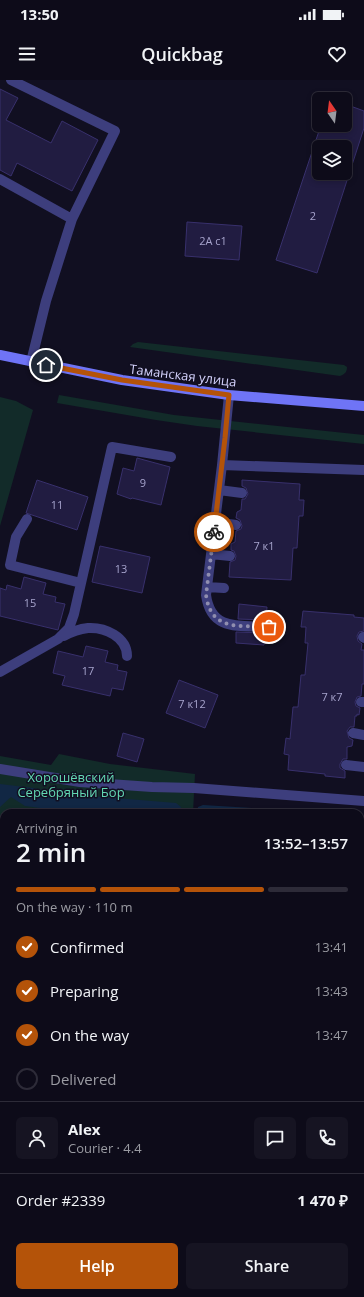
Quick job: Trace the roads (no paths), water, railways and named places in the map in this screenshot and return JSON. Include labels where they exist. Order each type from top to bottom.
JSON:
[{"type":"street","name":"Таманская улица","points":[[0,355],[122,380],[229,395],[364,406]]},
{"type":"lane","points":[[11,80],[115,131],[72,219],[46,301],[31,362]]},
{"type":"lane","points":[[0,179],[72,219]]},
{"type":"lane","points":[[229,395],[206,595],[207,605],[212,614],[218,620],[228,624],[269,627]]},
{"type":"lane","points":[[58,639],[65,633],[72,620],[112,447],[170,457]]},
{"type":"lane","points":[[222,465],[364,470]]},
{"type":"lane","points":[[219,490],[242,492]]},
{"type":"lane","points":[[26,519],[16,537],[10,565],[81,583]]},
{"type":"lane","points":[[215,522],[236,524]]},
{"type":"lane","points":[[211,554],[230,556]]},
{"type":"lane","points":[[207,587],[224,588]]},
{"type":"lane","points":[[0,672],[58,639],[83,629],[97,629],[110,633],[120,639],[126,648],[127,656]]},
{"type":"lane","points":[[353,733],[364,735]]},
{"type":"lane","points":[[346,765],[364,767]]},
{"type":"lane","points":[[0,769],[80,782],[152,787],[194,788],[364,801]]},
{"type":"water","points":[[0,784],[33,788],[56,793],[176,803],[181,807],[181,809],[48,809],[25,806],[11,797],[0,807]]},
{"type":"water","points":[[203,805],[270,809],[198,809],[198,807]]},
{"type":"park label","name":"Хорошёвский Серебряный Бор","points":[[71,784]]}]
